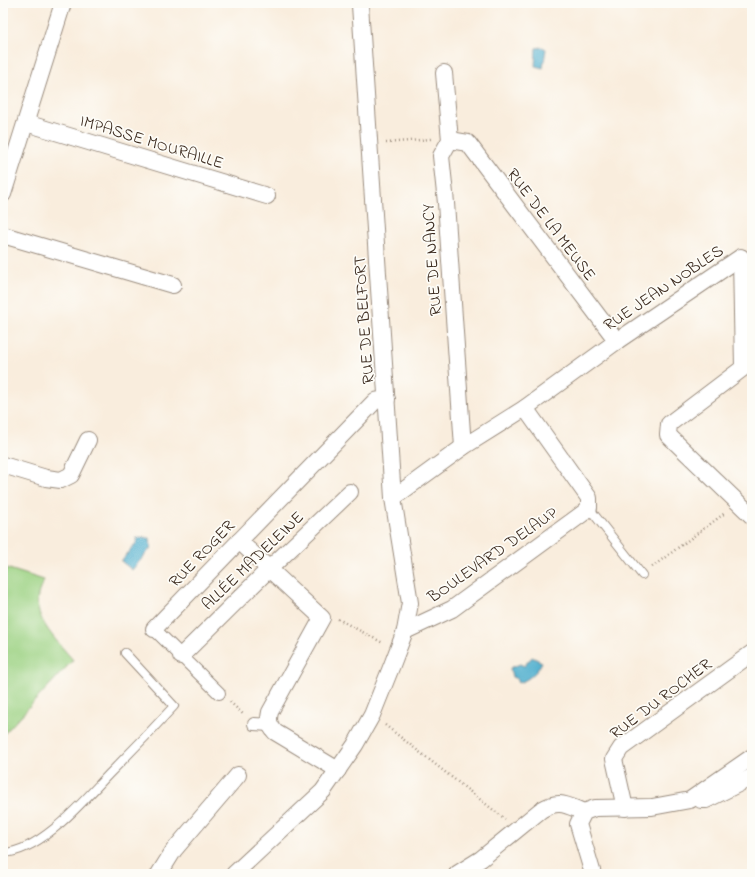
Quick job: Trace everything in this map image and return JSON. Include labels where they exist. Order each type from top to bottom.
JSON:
[{"type":"street","points":[[3,194],[64,3]]},
{"type":"street","name":"RUE DE BELFORT","points":[[359,4],[370,145],[393,498],[410,603],[405,631]]},
{"type":"street","points":[[444,73],[450,138]]},
{"type":"street","name":"IMPASSE MOURAILLE","points":[[26,123],[267,196]]},
{"type":"street","name":"RUE DE LA MEUSE","points":[[450,138],[468,143],[617,341]]},
{"type":"street","name":"RUE DE NANCY","points":[[450,138],[441,156],[463,447]]},
{"type":"street","points":[[3,235],[173,285]]},
{"type":"street","name":"RUE JEAN NOBLES","points":[[393,498],[463,447],[525,408],[617,341],[741,257],[743,368],[670,424],[668,435],[752,516]]},
{"type":"street","name":"RUE ROGER","points":[[219,692],[180,656],[154,629],[375,401],[387,399]]},
{"type":"street","points":[[525,408],[589,498],[589,508]]},
{"type":"street","points":[[3,465],[46,478],[61,480],[71,475],[88,440]]},
{"type":"street","name":"ALLÉE MADELEINE","points":[[180,656],[350,492]]},
{"type":"street","name":"BOULEVARD DELAUP","points":[[405,631],[452,608],[589,508]]},
{"type":"street","points":[[239,541],[322,618],[270,712],[268,719],[270,726],[275,732],[338,770]]},
{"type":"street","points":[[234,874],[323,791],[355,746],[372,715],[405,631]]},
{"type":"street","name":"RUE DU ROCHER","points":[[625,808],[614,758],[621,748],[752,652]]},
{"type":"street","points":[[254,724],[270,726]]},
{"type":"street","points":[[690,800],[752,757]]},
{"type":"street","points":[[159,874],[174,850],[238,775]]},
{"type":"street","points":[[457,874],[480,859],[541,810],[551,804],[562,804],[584,812],[595,808],[652,807],[690,800],[706,800],[752,777]]},
{"type":"street","points":[[584,812],[578,824],[592,874]]},
{"type":"lane","points":[[589,508],[642,575]]},
{"type":"lane","points":[[3,853],[9,853],[26,847],[46,835],[71,813],[174,706],[124,653]]},
{"type":"path","points":[[370,145],[450,138]]},
{"type":"path","points":[[642,575],[738,504]]},
{"type":"path","points":[[322,618],[337,619],[397,651]]},
{"type":"path","points":[[219,692],[254,724]]},
{"type":"path","points":[[372,715],[518,829]]},
{"type":"green space","points":[[3,567],[44,580],[38,595],[37,604],[39,613],[48,630],[73,660],[3,735]]},
{"type":"water","points":[[542,47],[546,49],[543,68],[535,66],[536,48]]},
{"type":"water","points":[[136,538],[150,538],[151,548],[132,570],[121,561],[137,542]]},
{"type":"water","points":[[532,657],[542,662],[533,675],[519,683],[517,679],[512,677],[510,668],[520,664],[524,666]]}]
